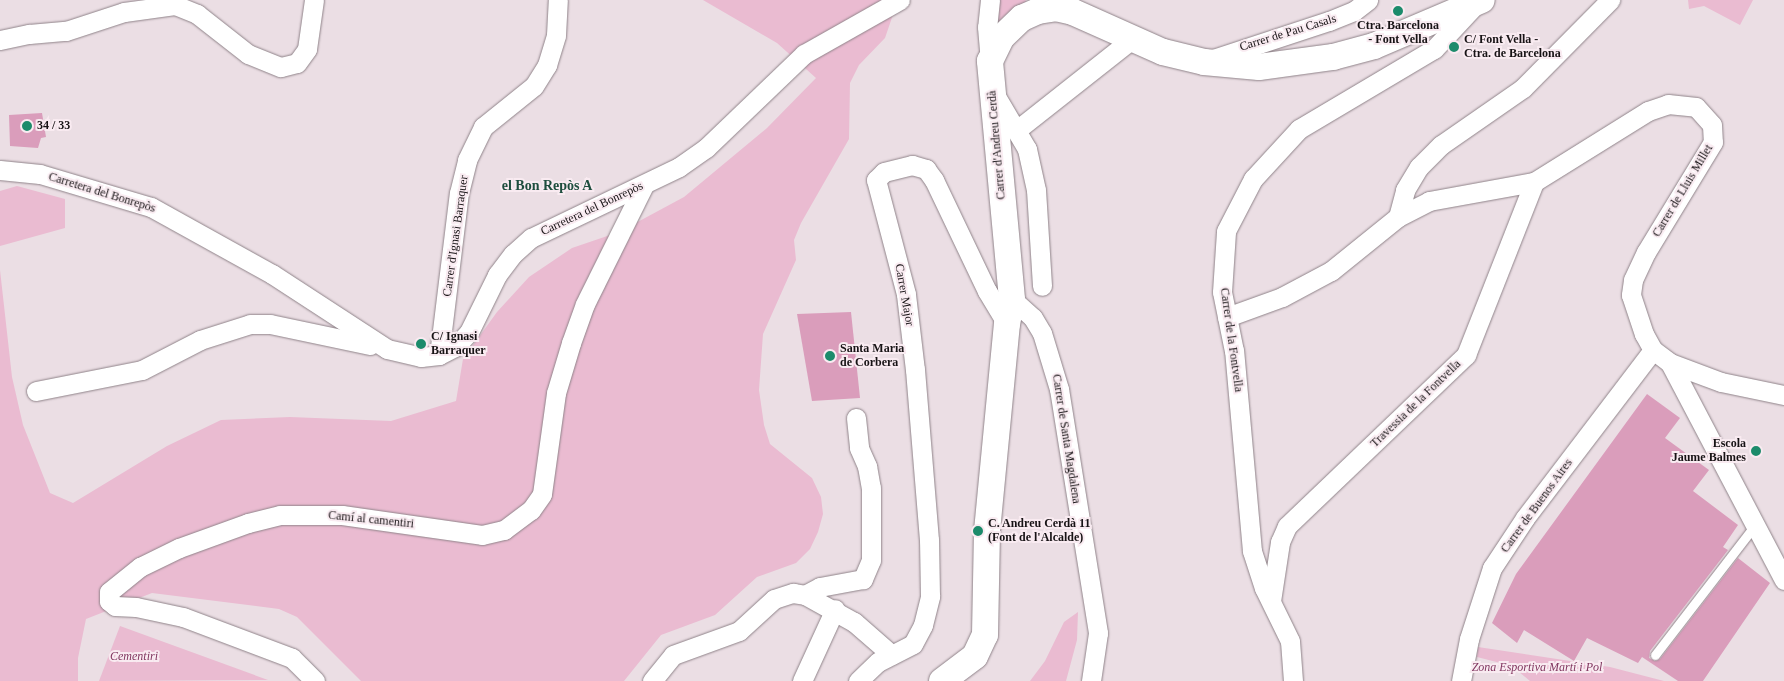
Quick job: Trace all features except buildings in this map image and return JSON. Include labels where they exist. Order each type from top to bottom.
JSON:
[{"type":"street","points":[[0,40],[28,34],[66,31],[124,12],[174,4],[197,14],[248,54],[281,67],[297,63],[307,49],[314,0]]},
{"type":"street","name":"Carrer d'Ignasi Barraquer","points":[[439,355],[459,192],[467,160],[483,128],[534,86],[547,65],[556,36],[558,0]]},
{"type":"street","name":"Carretera del Bonrepòs","points":[[0,170],[40,174],[133,201],[172,216],[272,274],[387,349],[413,356],[439,355],[455,347],[469,332],[497,275],[513,254],[530,238],[644,185],[706,148],[804,54],[900,0]]},
{"type":"street","points":[[990,0],[987,27],[990,61]]},
{"type":"street","name":"Carrer de Pau Casals","points":[[1204,62],[1329,21],[1354,11],[1368,0]]},
{"type":"street","points":[[1398,217],[1405,190],[1430,156],[1441,145],[1523,88],[1610,0]]},
{"type":"street","points":[[990,61],[1010,27],[1051,4],[1163,52],[1204,62],[1259,66],[1333,57],[1374,46],[1480,1]]},
{"type":"street","name":"Carrer de la Fontvella","points":[[1293,681],[1290,640],[1270,602],[1252,551],[1234,352],[1222,292],[1226,231],[1253,179],[1299,129],[1440,43],[1480,1]]},
{"type":"street","points":[[1422,26],[1424,38],[1422,54]]},
{"type":"street","points":[[1018,129],[1132,39]]},
{"type":"street","name":"Carrer d'Andreu Cerdà","points":[[942,681],[975,656],[985,635],[987,531],[1010,312],[990,61]]},
{"type":"street","points":[[992,90],[1018,129],[1028,149],[1036,190],[1042,286]]},
{"type":"street","name":"Carrer de Lluis Millet","points":[[1227,317],[1282,297],[1330,270],[1398,217],[1429,202],[1534,182],[1648,111],[1678,104],[1703,112],[1712,125],[1713,142],[1646,252],[1633,280],[1630,296],[1644,334],[1653,350],[1670,363],[1784,580]]},
{"type":"street","name":"Carrer Major","points":[[892,655],[913,644],[923,625],[930,587],[915,370],[906,294],[876,180],[884,172],[905,165],[926,169],[939,188],[987,291],[1010,312]]},
{"type":"street","name":"Travessia de la Fontvella","points":[[1270,602],[1280,542],[1287,526],[1466,355],[1534,182]]},
{"type":"street","name":"Camí al camentiri","points":[[315,681],[292,658],[183,617],[136,607],[115,606],[109,600],[109,592],[140,567],[180,548],[248,523],[280,516],[342,515],[482,535],[504,530],[531,510],[542,494],[556,393],[571,342],[585,304],[644,185]]},
{"type":"street","name":"Carrer de Santa Magdalena","points":[[1010,312],[1033,318],[1049,346],[1059,389],[1098,633],[1091,681]]},
{"type":"street","points":[[36,391],[142,370],[200,340],[250,324],[270,324],[387,349]]},
{"type":"street","name":"Carrer de Buenos Aires","points":[[1461,681],[1469,639],[1492,568],[1525,518],[1653,350]]},
{"type":"street","points":[[1670,363],[1711,380],[1784,395]]},
{"type":"street","points":[[1690,404],[1711,380]]},
{"type":"street","points":[[804,594],[820,587],[863,578],[871,560],[871,488],[867,466],[859,448],[856,418]]},
{"type":"street","points":[[652,681],[673,655],[739,631],[774,599],[793,592],[804,594],[835,610],[892,655],[878,662],[858,681]]},
{"type":"street","points":[[802,681],[835,610]]},
{"type":"lane","points":[[1655,655],[1756,524]]},
{"type":"green space","points":[[703,0],[898,0],[885,38],[859,65],[850,83],[849,139],[801,223],[794,240],[796,260],[763,334],[759,390],[764,425],[770,444],[812,478],[821,497],[823,514],[818,532],[810,549],[796,563],[757,577],[715,615],[661,635],[624,681],[361,681],[297,617],[279,609],[152,593],[86,619],[78,658],[78,681],[0,681],[0,270],[12,377],[23,425],[50,493],[73,503],[167,446],[221,420],[290,417],[391,421],[456,401],[463,359],[497,312],[529,277],[572,248],[619,232],[684,197],[767,128],[816,78],[777,43]]},
{"type":"green space","points":[[997,0],[1025,0],[1027,2],[1004,16],[997,24],[994,23]]},
{"type":"green space","points":[[1688,0],[1753,0],[1740,25],[1704,6],[1689,9]]},
{"type":"green space","points":[[17,186],[65,199],[65,228],[0,246],[0,191]]},
{"type":"green space","points":[[1078,612],[1077,640],[1066,681],[1030,681],[1045,661],[1064,622]]},
{"type":"green space","name":"Cementiri","points":[[120,626],[268,680],[99,681]]},
{"type":"green space","name":"Zona Esportiva Martí i Pol","points":[[1478,647],[1610,667],[1664,681],[1530,681],[1512,666],[1477,657]]},
{"type":"place","name":"Ctra. Barcelona - Font Vella","points":[[1398,11]]},
{"type":"place","name":"C/ Font Vella - Ctra. de Barcelona","points":[[1454,47]]},
{"type":"place","name":"34 / 33","points":[[27,126]]},
{"type":"place","name":"C/ Ignasi Barraquer","points":[[421,344]]},
{"type":"place","name":"Santa Maria de Corbera","points":[[830,356]]},
{"type":"place","name":"Escola Jaume Balmes","points":[[1756,451]]},
{"type":"place","name":"C. Andreu Cerdà 11 (Font de l'Alcalde)","points":[[978,531]]},
{"type":"district","name":"el Bon Repòs A","points":[[547,186]]}]
